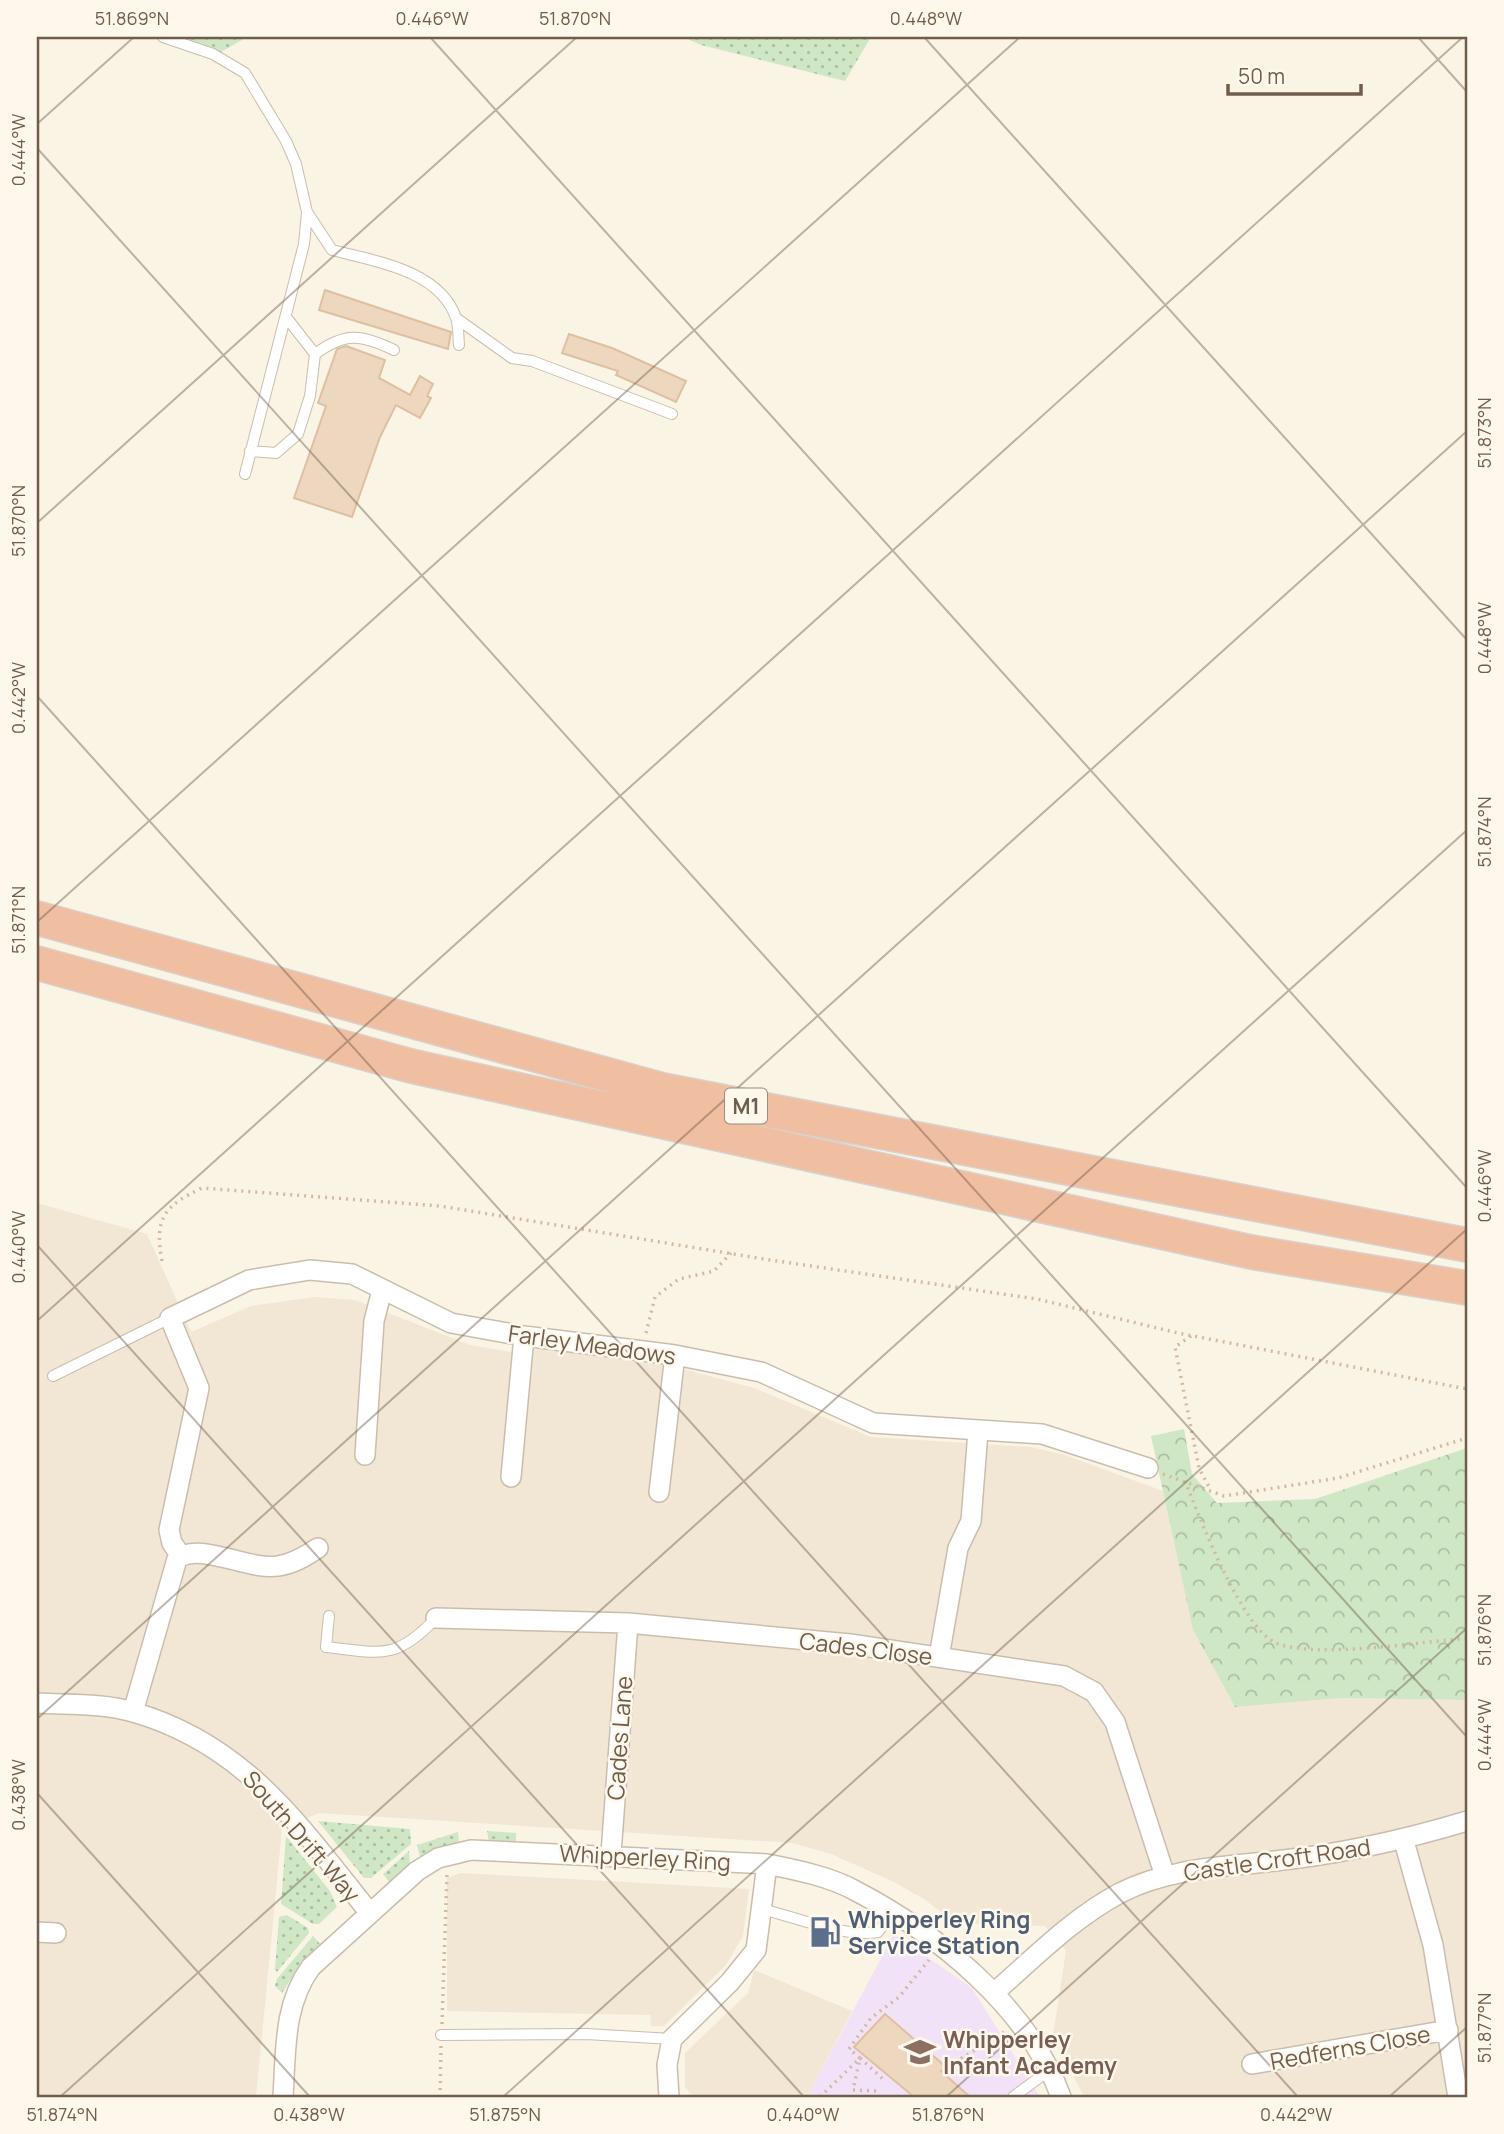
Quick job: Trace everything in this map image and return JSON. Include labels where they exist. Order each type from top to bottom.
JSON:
[{"type":"highway","name":"M1","points":[[37,918],[663,1090],[1467,1245]]},
{"type":"highway","name":"M1","points":[[37,963],[420,1068],[1251,1252],[1467,1288]]},
{"type":"street","name":"Farley Meadows","points":[[170,1318],[249,1280],[310,1270],[352,1274],[451,1323],[524,1336],[675,1355],[761,1372],[873,1423],[1042,1434],[1147,1468]]},
{"type":"street","points":[[365,1455],[374,1321],[382,1290]]},
{"type":"street","points":[[170,1318],[199,1388],[169,1530],[172,1543],[181,1556]]},
{"type":"street","points":[[510,1477],[524,1336]]},
{"type":"street","points":[[659,1492],[675,1355]]},
{"type":"street","points":[[939,1657],[958,1548],[971,1521],[978,1431]]},
{"type":"street","points":[[133,1712],[172,1566],[181,1556],[192,1552],[256,1566],[279,1566],[297,1561],[318,1548]]},
{"type":"street","name":"Cades Close","points":[[436,1618],[628,1623],[850,1644],[1064,1676],[1094,1692],[1115,1722],[1164,1876]]},
{"type":"street","name":"Cades Lane","points":[[611,1854],[628,1623]]},
{"type":"street","name":"South Drift Way","points":[[37,1703],[103,1706],[133,1712],[195,1737],[250,1773],[281,1804],[369,1912]]},
{"type":"street","name":"Castle Croft Road","points":[[995,1992],[1074,1923],[1121,1893],[1164,1876],[1209,1866],[1275,1861],[1404,1841],[1467,1821]]},
{"type":"street","points":[[1404,1841],[1433,1945],[1458,2097]]},
{"type":"street","name":"Whipperley Ring","points":[[283,2097],[288,2021],[301,1981],[330,1947],[416,1871],[447,1855],[471,1850],[611,1854],[767,1864],[800,1871],[853,1889],[940,1947],[995,1992],[1051,2069],[1061,2097]]},
{"type":"street","points":[[669,2097],[667,2065],[671,2039],[730,1982],[756,1950],[767,1864]]},
{"type":"street","name":"Redferns Close","points":[[1252,2064],[1448,2031]]},
{"type":"lane","points":[[163,37],[213,54],[245,72],[286,141],[296,164],[307,212],[304,244],[244,474]]},
{"type":"lane","points":[[307,212],[332,250],[404,269],[439,292],[456,318],[512,358],[532,362],[672,414]]},
{"type":"lane","points":[[250,451],[276,453],[298,434],[310,396],[315,354],[285,317]]},
{"type":"lane","points":[[456,318],[459,345]]},
{"type":"lane","points":[[315,354],[331,342],[346,336],[377,342],[394,350]]},
{"type":"lane","name":"Farley Meadows","points":[[53,1376],[170,1318]]},
{"type":"lane","points":[[329,1616],[326,1647],[381,1653],[402,1647],[436,1618]]},
{"type":"lane","points":[[762,1909],[825,1926],[869,1933],[878,1932],[892,1914]]},
{"type":"lane","points":[[442,2035],[586,2034],[671,2039]]},
{"type":"lane","points":[[1013,2097],[1051,2069]]},
{"type":"path","points":[[162,1261],[157,1236],[161,1221],[173,1201],[202,1188],[440,1206],[1037,1299],[1191,1336],[1467,1389]]},
{"type":"path","points":[[642,1350],[655,1297],[679,1279],[714,1271],[731,1253]]},
{"type":"path","points":[[1191,1336],[1175,1348],[1199,1468],[1211,1491]]},
{"type":"path","points":[[1147,1468],[1224,1496],[1338,1478],[1467,1438]]},
{"type":"path","points":[[1185,1481],[1216,1557],[1254,1622],[1274,1642],[1318,1650],[1467,1638]]},
{"type":"path","points":[[440,2097],[447,1855]]},
{"type":"path","points":[[883,2079],[849,2049],[871,2018],[899,1997],[940,1947]]},
{"type":"path","points":[[949,2066],[1018,2023]]},
{"type":"path","points":[[860,2058],[853,2090],[876,2091]]},
{"type":"path","points":[[820,2097],[860,2058]]},
{"type":"shaded area","points":[[37,1203],[147,1234],[191,1332],[251,1306],[314,1297],[355,1300],[470,1345],[511,1352],[539,1349],[654,1361],[754,1388],[871,1437],[1031,1447],[1065,1455],[1163,1491],[1193,1630],[1235,1707],[1342,1698],[1467,1700],[1467,2097],[1084,2097],[1053,2036],[1066,1951],[1045,1926],[956,1923],[924,1899],[892,1881],[831,1854],[792,1843],[319,1813],[282,1829],[256,2097],[37,2097]]},
{"type":"shaded area","points":[[461,1873],[749,1889],[743,1936],[726,1965],[664,2026],[651,2026],[650,2015],[447,2011],[447,1878]]},
{"type":"shaded area","name":"Whipperley Infant Academy","points":[[894,1934],[972,1988],[1040,2097],[807,2097]]},
{"type":"shaded area","points":[[754,1970],[852,2011],[807,2097],[693,2096],[685,2087],[685,2053],[748,1993]]},
{"type":"green space","points":[[170,37],[247,37],[218,54]]},
{"type":"green space","points":[[683,37],[871,37],[845,81],[701,45]]},
{"type":"green space","points":[[1184,1429],[1192,1474],[1217,1503],[1315,1499],[1467,1448],[1467,1700],[1342,1698],[1235,1707],[1193,1630],[1151,1436]]},
{"type":"green space","points":[[318,1821],[410,1829],[411,1844],[371,1878],[364,1878]]},
{"type":"green space","points":[[487,1831],[516,1833],[516,1844],[489,1842]]},
{"type":"green space","points":[[458,1832],[459,1842],[434,1849],[420,1857],[417,1845]]},
{"type":"green space","points":[[286,1836],[330,1891],[337,1907],[319,1924],[313,1924],[281,1904]]},
{"type":"green space","points":[[409,1851],[410,1864],[389,1882],[383,1874]]},
{"type":"green space","points":[[287,1915],[308,1928],[309,1933],[277,1972],[275,1969],[279,1917]]},
{"type":"green space","points":[[313,1936],[320,1944],[302,1962],[282,1993],[275,1986],[277,1979]]},
{"type":"building","points":[[325,290],[451,332],[448,349],[319,310]]},
{"type":"building","points":[[569,334],[612,348],[686,381],[676,402],[616,375],[618,371],[562,353]]},
{"type":"building","points":[[346,346],[385,360],[379,378],[410,395],[420,376],[433,384],[427,396],[431,398],[420,418],[396,405],[380,437],[352,517],[294,498],[326,406],[318,403],[337,349]]},
{"type":"building","points":[[885,2014],[946,2067],[941,2071],[970,2097],[914,2097],[854,2047]]},
{"type":"place","name":"Whipperley Ring Service Station","points":[[825,1932]]},
{"type":"place","name":"Whipperley Infant Academy","points":[[920,2052]]}]
